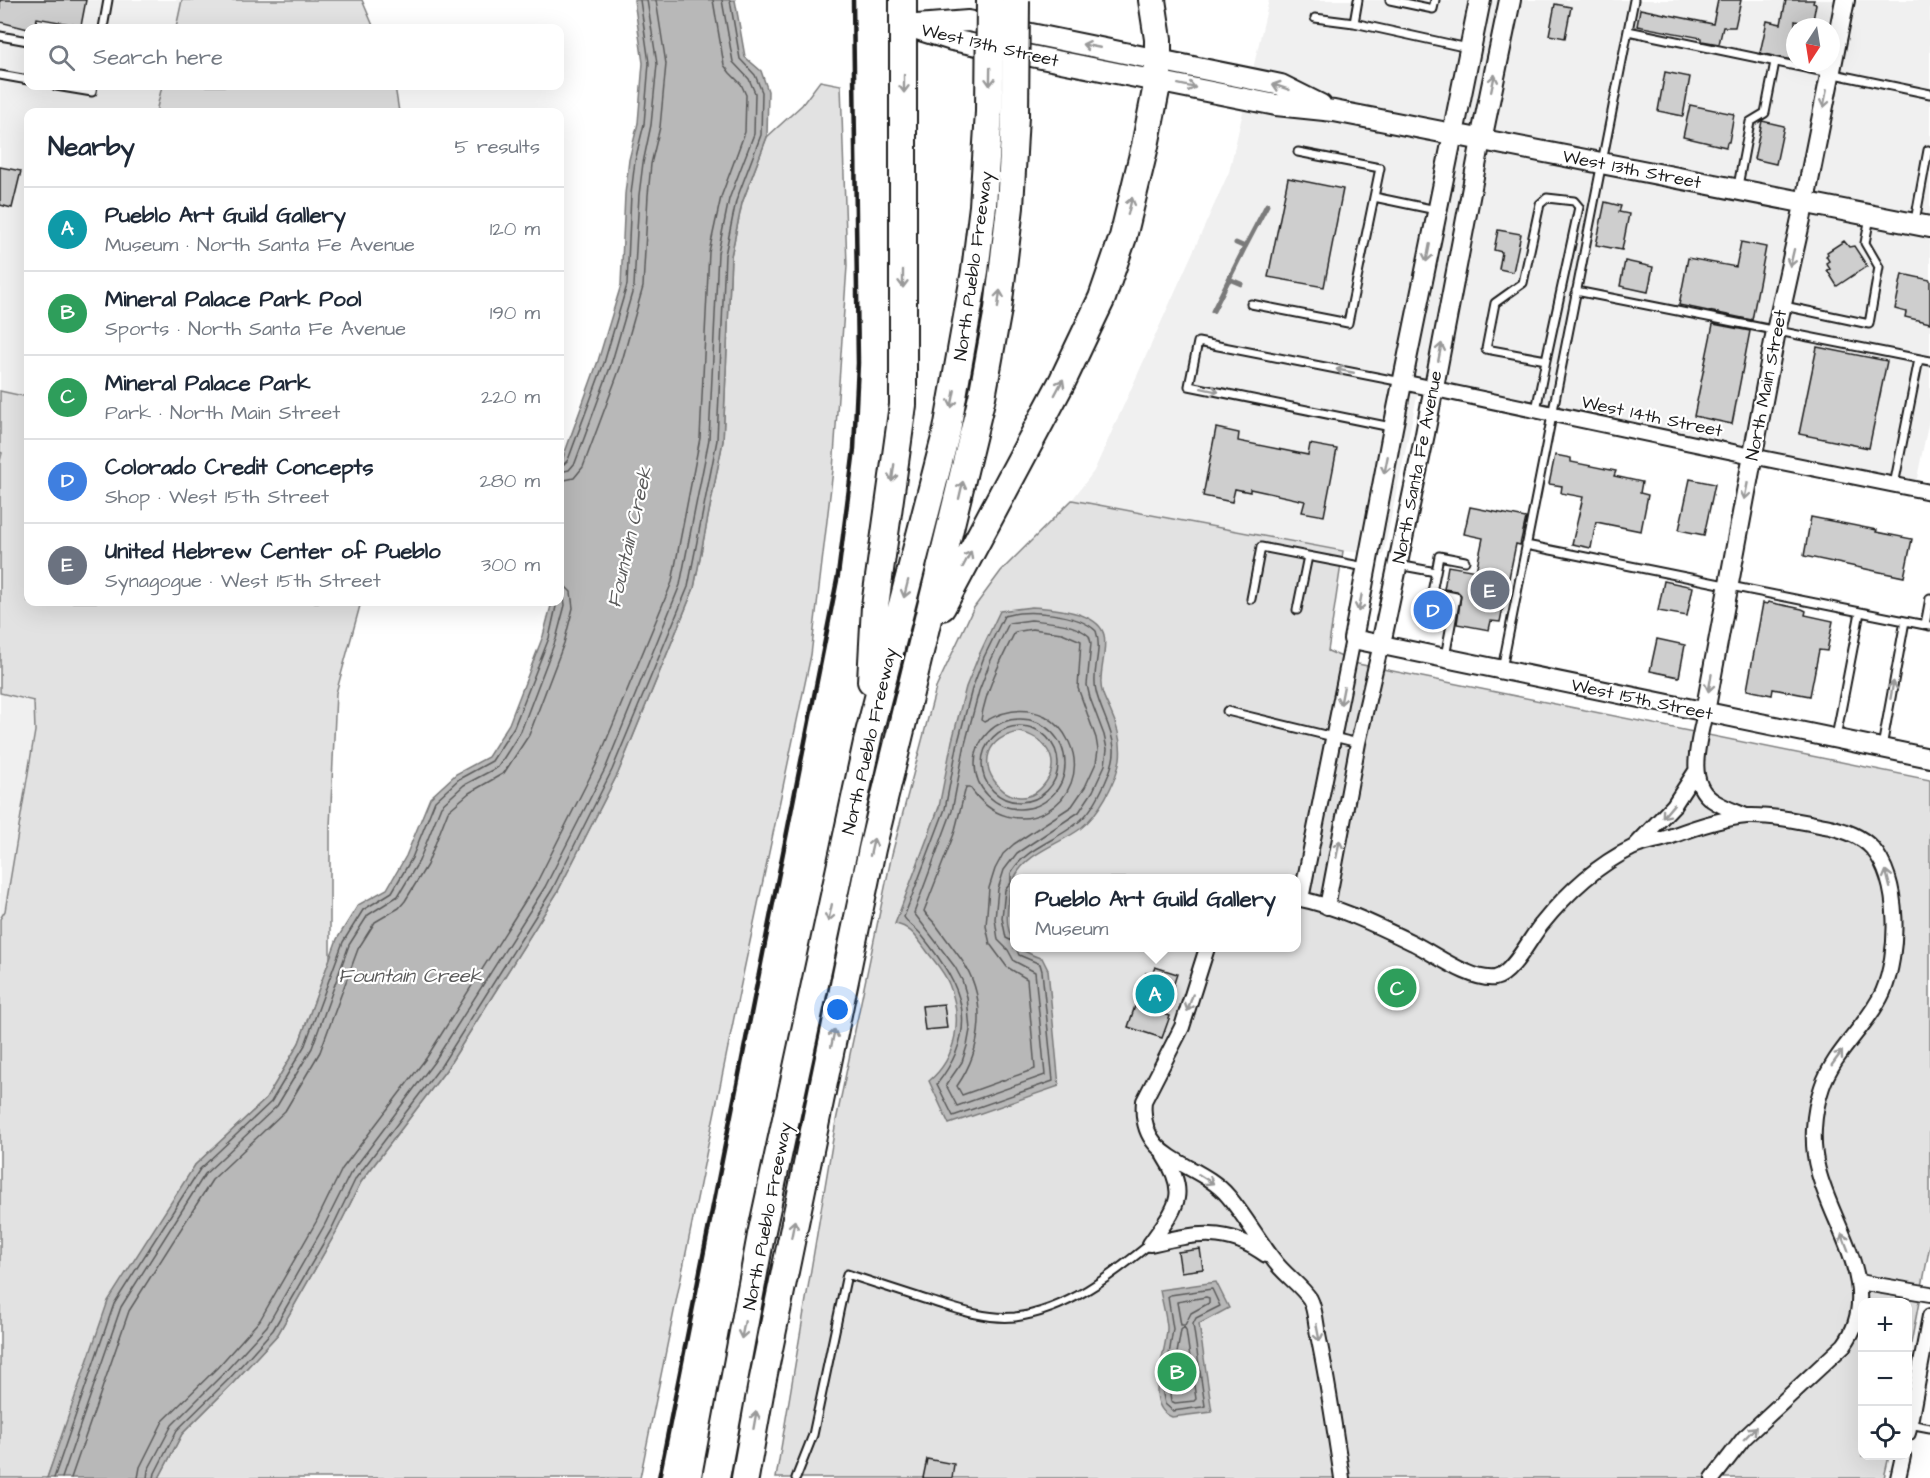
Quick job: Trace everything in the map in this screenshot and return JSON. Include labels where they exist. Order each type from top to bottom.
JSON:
[{"type":"highway","points":[[869,733],[874,606],[903,405],[903,0]]},
{"type":"highway","name":"North Pueblo Freeway","points":[[716,1478],[761,1235],[869,733],[947,430],[962,352],[983,206],[989,112],[990,0]]},
{"type":"highway","name":"North Pueblo Freeway","points":[[745,1478],[761,1388],[872,849],[982,397],[998,309],[1010,207],[1015,116],[1016,0]]},
{"type":"highway","points":[[922,648],[964,563],[1063,380],[1102,298],[1122,237],[1145,146],[1158,70],[1158,39],[1152,0]]},
{"type":"main road","name":"North Santa Fe Avenue","points":[[1453,134],[1480,0]]},
{"type":"main road","name":"North Santa Fe Avenue","points":[[1481,140],[1510,0]]},
{"type":"main road","name":"West 13th Street","points":[[904,25],[952,40],[1158,70],[1276,105],[1334,111],[1922,225]]},
{"type":"street","name":"North Main Street","points":[[1746,816],[1710,799],[1698,783],[1696,771],[1776,331],[1805,201],[1845,0]]},
{"type":"street","name":"North Santa Fe Avenue","points":[[1301,886],[1334,737],[1402,382],[1453,134]]},
{"type":"street","name":"North Santa Fe Avenue","points":[[1301,900],[1327,907],[1358,743],[1398,565],[1481,140]]},
{"type":"street","name":"West 14th Street","points":[[1402,382],[1930,492]]},
{"type":"street","name":"West 15th Street","points":[[1353,639],[1930,758]]},
{"type":"street","name":"North Main Street","points":[[1327,907],[1400,936],[1482,978],[1501,977],[1542,923],[1563,900],[1605,866],[1634,847],[1674,805],[1696,771]]},
{"type":"street","name":"North Main Street","points":[[1634,847],[1724,820],[1746,816],[1778,818],[1831,827],[1850,833],[1870,846],[1884,866],[1888,879],[1895,943],[1888,975],[1875,1007],[1833,1063],[1824,1080],[1814,1129],[1820,1176],[1859,1282],[1856,1324],[1844,1345],[1744,1438],[1713,1478]]},
{"type":"street","points":[[1150,1244],[1171,1212],[1178,1194],[1175,1174],[1149,1135],[1143,1113],[1144,1101],[1182,1027],[1206,952]]},
{"type":"street","points":[[1159,1149],[1178,1163],[1212,1182],[1225,1193],[1274,1261],[1311,1301],[1327,1378],[1342,1478]]},
{"type":"street","points":[[1150,1244],[1202,1234],[1217,1234],[1238,1239],[1253,1246],[1274,1261]]},
{"type":"street","points":[[1859,1282],[1930,1294]]},
{"type":"street","points":[[1912,1408],[1930,1316]]},
{"type":"street","points":[[1898,1478],[1902,1460]]},
{"type":"lane","points":[[104,24],[108,0]]},
{"type":"lane","points":[[1354,23],[1358,0]]},
{"type":"lane","points":[[1390,0],[1433,9],[1435,0]]},
{"type":"lane","points":[[1502,670],[1634,0]]},
{"type":"lane","points":[[1316,18],[1354,23],[1470,48]]},
{"type":"lane","points":[[1628,31],[1930,94]]},
{"type":"lane","points":[[0,36],[24,40]]},
{"type":"lane","points":[[1738,189],[1750,122],[1765,113],[1775,62]]},
{"type":"lane","points":[[0,75],[24,79]]},
{"type":"lane","points":[[1922,225],[1928,150]]},
{"type":"lane","points":[[1251,304],[1348,323],[1380,168],[1298,152]]},
{"type":"lane","points":[[1374,197],[1436,210]]},
{"type":"lane","points":[[1536,410],[1579,207],[1574,201],[1547,198],[1540,204],[1523,283],[1495,303],[1486,349],[1546,360]]},
{"type":"lane","points":[[1781,306],[1869,324],[1879,267],[1865,243],[1870,214]]},
{"type":"lane","points":[[1576,291],[1930,361]]},
{"type":"lane","points":[[1393,428],[1189,386],[1198,342],[1402,382]]},
{"type":"lane","points":[[1894,484],[1919,359]]},
{"type":"lane","points":[[1526,545],[1928,626],[1930,598]]},
{"type":"lane","points":[[1251,599],[1261,547],[1367,568]]},
{"type":"lane","points":[[1297,610],[1308,556]]},
{"type":"lane","points":[[1445,657],[1456,597],[1432,592],[1439,556],[1465,561]]},
{"type":"lane","points":[[1398,565],[1436,572]]},
{"type":"lane","points":[[1836,739],[1860,612]]},
{"type":"lane","points":[[1882,747],[1905,621]]},
{"type":"lane","points":[[1227,711],[1358,743]]},
{"type":"lane","points":[[796,1478],[813,1435],[847,1274],[956,1309],[985,1316],[1014,1317],[1043,1310],[1068,1299],[1114,1273],[1150,1244]]},
{"type":"lane","points":[[1912,1428],[1930,1428]]},
{"type":"shaded area","points":[[0,0],[182,0],[177,24],[24,24],[24,90],[161,90],[157,108],[24,108],[24,606],[58,606],[5,911],[0,919]]},
{"type":"shaded area","points":[[182,0],[362,0],[372,24],[177,24]]},
{"type":"shaded area","points":[[1269,0],[1930,0],[1930,415],[1915,488],[1418,392],[1383,555],[1343,551],[1072,500],[1094,471],[1229,172]]},
{"type":"shaded area","points":[[820,81],[841,85],[847,266],[833,470],[811,655],[640,1478],[159,1478],[182,1434],[278,1334],[336,1232],[361,1182],[446,1070],[557,893],[618,773],[694,588],[723,441],[731,256],[742,203],[767,137],[802,105]]},
{"type":"shaded area","points":[[161,90],[396,90],[398,108],[157,108]]},
{"type":"shaded area","points":[[0,391],[24,396],[24,606],[360,606],[336,693],[330,827],[330,959],[299,1043],[266,1099],[195,1165],[75,1402],[47,1478],[0,1478],[0,919],[5,911],[35,731],[34,701],[0,693],[0,461],[2,453],[0,452]]},
{"type":"shaded area","points":[[1072,500],[1343,551],[1328,651],[1358,664],[1930,780],[1930,1245],[1912,1338],[1912,1298],[1858,1298],[1858,1460],[1888,1460],[1884,1478],[776,1478],[836,1121],[892,854],[936,688],[973,609],[1001,571]]},
{"type":"water","name":"Fountain Creek","points":[[634,0],[735,0],[745,57],[761,71],[768,91],[767,137],[742,203],[731,256],[723,441],[694,588],[618,773],[557,893],[446,1070],[361,1182],[336,1232],[278,1334],[182,1434],[159,1478],[47,1478],[108,1301],[195,1165],[266,1099],[299,1043],[337,939],[358,905],[387,889],[406,856],[430,798],[456,774],[488,757],[509,724],[543,636],[551,606],[564,606],[564,455],[598,361],[621,285],[625,194],[629,160],[638,123],[643,63]]},
{"type":"water","points":[[1032,607],[1062,610],[1093,621],[1100,627],[1105,640],[1101,688],[1117,728],[1120,740],[1120,759],[1111,788],[1087,823],[1035,855],[1017,874],[1010,874],[1007,920],[1010,932],[1010,952],[1027,952],[1042,958],[1048,970],[1059,1086],[949,1124],[929,1081],[946,1061],[955,1037],[956,1010],[953,997],[939,966],[916,937],[905,927],[895,924],[939,807],[952,741],[966,687],[1000,611]],"holes":[[[1019,732],[1036,738],[1048,750],[1051,757],[1052,765],[1046,782],[1032,794],[1018,797],[1004,791],[994,780],[988,766],[989,752],[999,740]]]},
{"type":"water","points":[[1216,1282],[1229,1308],[1199,1324],[1212,1412],[1172,1417],[1163,1411],[1158,1401],[1158,1376],[1167,1327],[1160,1290]]},
{"type":"building","points":[[0,0],[86,0],[81,24],[37,18],[36,24],[24,24],[24,28],[0,22]]},
{"type":"building","points":[[1718,0],[1741,0],[1735,27],[1723,27],[1719,44],[1702,41],[1702,38],[1637,26],[1640,9],[1713,24]]},
{"type":"building","points":[[1786,0],[1814,0],[1813,3],[1816,4],[1813,18],[1786,18],[1786,59],[1760,53],[1767,21],[1781,24]]},
{"type":"building","points":[[1555,4],[1571,7],[1565,38],[1549,35]]},
{"type":"building","points":[[1665,72],[1690,77],[1683,116],[1658,111]]},
{"type":"building","points":[[1690,105],[1734,114],[1726,147],[1683,137]]},
{"type":"building","points":[[1762,121],[1784,126],[1776,164],[1754,159]]},
{"type":"building","points":[[0,167],[21,171],[12,208],[0,205]]},
{"type":"building","points":[[1288,178],[1343,189],[1324,287],[1268,277]]},
{"type":"building","points":[[1605,202],[1621,206],[1619,212],[1629,214],[1622,250],[1596,245]]},
{"type":"building","points":[[1498,230],[1521,234],[1513,272],[1499,269],[1502,252],[1494,250]]},
{"type":"building","points":[[1844,241],[1849,247],[1854,246],[1867,266],[1837,286],[1827,270],[1830,269],[1826,263],[1829,261],[1826,256],[1827,252]]},
{"type":"building","points":[[1741,242],[1766,247],[1752,320],[1679,305],[1688,258],[1736,267]]},
{"type":"building","points":[[1625,261],[1653,267],[1648,292],[1620,286]]},
{"type":"building","points":[[1902,274],[1930,280],[1930,323],[1905,317],[1906,312],[1895,309]]},
{"type":"building","points":[[1713,324],[1750,331],[1732,424],[1694,416]]},
{"type":"building","points":[[1817,347],[1887,361],[1869,448],[1799,434]]},
{"type":"building","points":[[1216,428],[1239,433],[1238,441],[1308,455],[1310,444],[1337,449],[1324,516],[1302,512],[1305,501],[1250,489],[1250,492],[1235,489],[1232,502],[1203,496]]},
{"type":"building","points":[[1555,455],[1571,458],[1571,462],[1616,471],[1614,476],[1642,482],[1640,493],[1648,495],[1641,531],[1596,522],[1591,548],[1572,544],[1583,497],[1561,493],[1562,486],[1549,484]]},
{"type":"building","points":[[1690,479],[1715,484],[1704,535],[1679,530]]},
{"type":"building","points":[[1470,507],[1526,518],[1520,545],[1516,544],[1500,622],[1491,621],[1489,630],[1457,624],[1461,595],[1457,591],[1444,589],[1448,566],[1476,571],[1483,538],[1464,534]]},
{"type":"building","points":[[1811,517],[1912,539],[1904,577],[1804,556]]},
{"type":"building","points":[[1664,581],[1693,587],[1687,616],[1658,611]]},
{"type":"building","points":[[1425,599],[1449,601],[1446,622],[1421,616]]},
{"type":"building","points":[[1763,603],[1802,609],[1806,611],[1805,615],[1833,621],[1827,651],[1819,650],[1810,696],[1773,689],[1772,695],[1747,690]]},
{"type":"building","points":[[1657,639],[1685,645],[1679,677],[1650,671]]},
{"type":"building","points":[[1155,967],[1177,974],[1164,1014],[1170,1016],[1162,1038],[1128,1027],[1146,973],[1152,975]]},
{"type":"building","points":[[944,1004],[947,1028],[925,1030],[922,1006]]},
{"type":"building","points":[[1200,1249],[1203,1269],[1181,1272],[1178,1252]]},
{"type":"building","points":[[927,1459],[954,1464],[952,1478],[923,1478]]},
{"type":"waterway","points":[[1245,247],[1267,205]]},
{"type":"waterway","points":[[1213,311],[1245,247],[1236,243]]},
{"type":"waterway","points":[[1229,279],[1241,284]]},
{"type":"railway","points":[[659,1478],[838,575],[854,449],[858,363],[853,0]]},
{"type":"place","name":"United Hebrew Center of Pueblo","points":[[1490,590]]},
{"type":"place","name":"Colorado Credit Concepts","points":[[1433,610]]},
{"type":"place","name":"Mineral Palace Park","points":[[1397,988]]},
{"type":"place","name":"Pueblo Art Guild Gallery","points":[[1155,994]]},
{"type":"place","name":"Mineral Palace Park Pool","points":[[1177,1372]]}]
